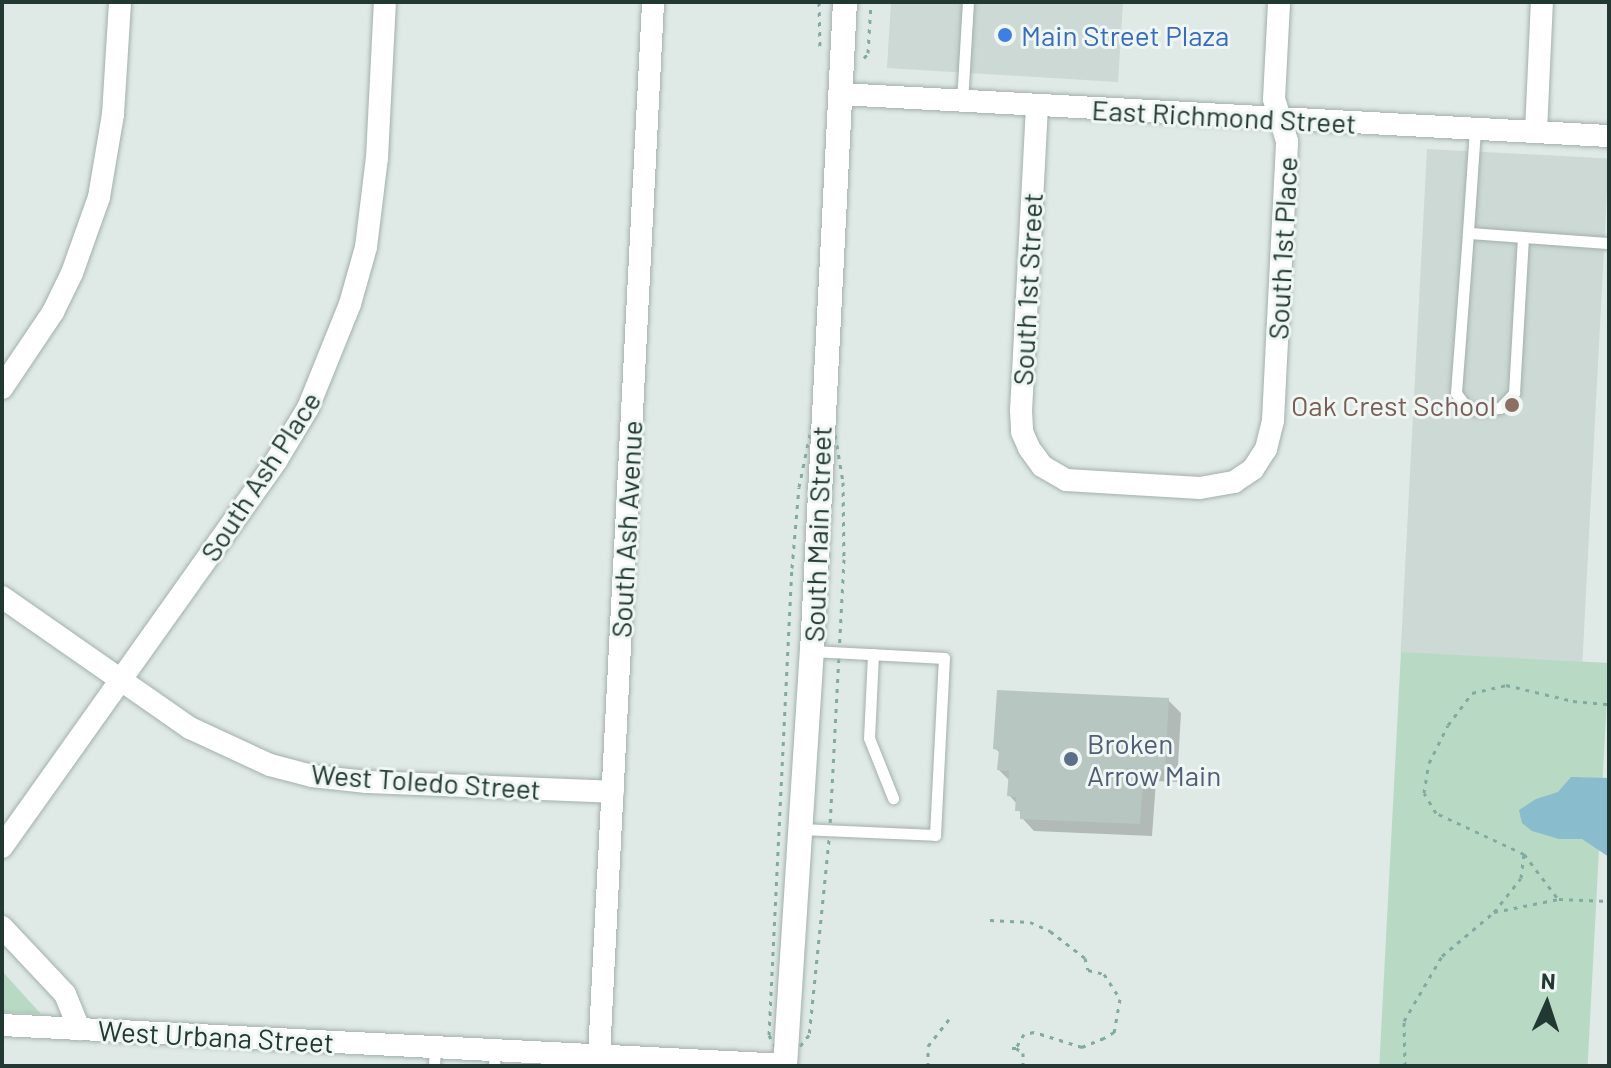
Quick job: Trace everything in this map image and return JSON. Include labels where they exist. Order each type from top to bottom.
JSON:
[{"type":"street","points":[[2,388],[53,312],[72,273],[99,197],[113,114],[120,2]]},
{"type":"street","name":"South Ash Place","points":[[2,847],[276,461],[308,408],[350,304],[372,209],[385,2]]},
{"type":"street","name":"South Ash Avenue","points":[[599,1055],[653,2]]},
{"type":"street","name":"South Main Street","points":[[785,1065],[812,651],[845,2]]},
{"type":"street","name":"South 1st Place","points":[[1234,482],[1253,469],[1266,449],[1273,420],[1287,141],[1274,99],[1279,2]]},
{"type":"street","points":[[1536,132],[1542,2]]},
{"type":"street","name":"East Richmond Street","points":[[840,94],[1609,136]]},
{"type":"street","name":"South 1st Street","points":[[1037,106],[1022,432],[1042,466],[1066,480],[1200,488],[1234,482]]},
{"type":"street","name":"West Toledo Street","points":[[2,597],[120,681],[218,744],[291,772],[367,782],[613,792]]},
{"type":"street","name":"West Urbana Street","points":[[2,927],[65,994],[79,1029]]},
{"type":"street","name":"West Urbana Street","points":[[2,1025],[435,1056],[530,1059],[599,1055],[695,1063],[785,1065]]},
{"type":"lane","points":[[962,102],[968,2]]},
{"type":"lane","points":[[1475,129],[1456,393],[1466,407],[1477,410],[1500,408],[1514,393],[1523,238]]},
{"type":"lane","points":[[1468,233],[1609,243]]},
{"type":"lane","points":[[800,829],[935,835],[944,658],[812,651]]},
{"type":"lane","points":[[873,654],[869,738],[893,798]]},
{"type":"path","points":[[1559,899],[1524,854],[1436,813],[1424,793],[1429,763],[1448,725],[1472,693],[1506,685],[1573,701],[1609,704]]},
{"type":"path","points":[[1405,1066],[1404,1021],[1442,956],[1494,912],[1521,878],[1524,854]]},
{"type":"path","points":[[1494,912],[1559,899],[1609,901]]},
{"type":"path","points":[[990,920],[1030,922],[1050,931],[1085,958],[1088,970],[1104,974],[1120,999],[1114,1032],[1104,1038],[1082,1047],[1034,1032],[1024,1034],[1016,1048]]},
{"type":"path","points":[[928,1066],[928,1046],[949,1019]]},
{"type":"path","points":[[1006,1048],[1016,1048],[1023,1053],[1023,1066]]},
{"type":"shaded area","name":"Main Street Plaza","points":[[891,2],[1123,2],[1118,82],[887,68]]},
{"type":"shaded area","name":"Oak Crest School","points":[[1427,149],[1609,159],[1582,662],[1401,652]]},
{"type":"green space","points":[[1401,652],[1609,663],[1588,1066],[1379,1066]]},
{"type":"green space","points":[[2,971],[41,1014],[2,1012]]},
{"type":"water","points":[[1571,777],[1609,778],[1609,857],[1582,839],[1559,839],[1532,831],[1522,823],[1519,810],[1536,799],[1558,792]]},
{"type":"building","name":"Broken Arrow Main","points":[[997,690],[1169,698],[1165,770],[1144,769],[1140,824],[1020,819],[1020,811],[1015,811],[1016,797],[1007,796],[1009,771],[997,770],[999,750],[993,749]]},
{"type":"place","name":"Main Street Plaza","points":[[1005,35]]},
{"type":"place","name":"Oak Crest School","points":[[1512,405]]},
{"type":"place","name":"Broken Arrow Main","points":[[1071,759]]}]
